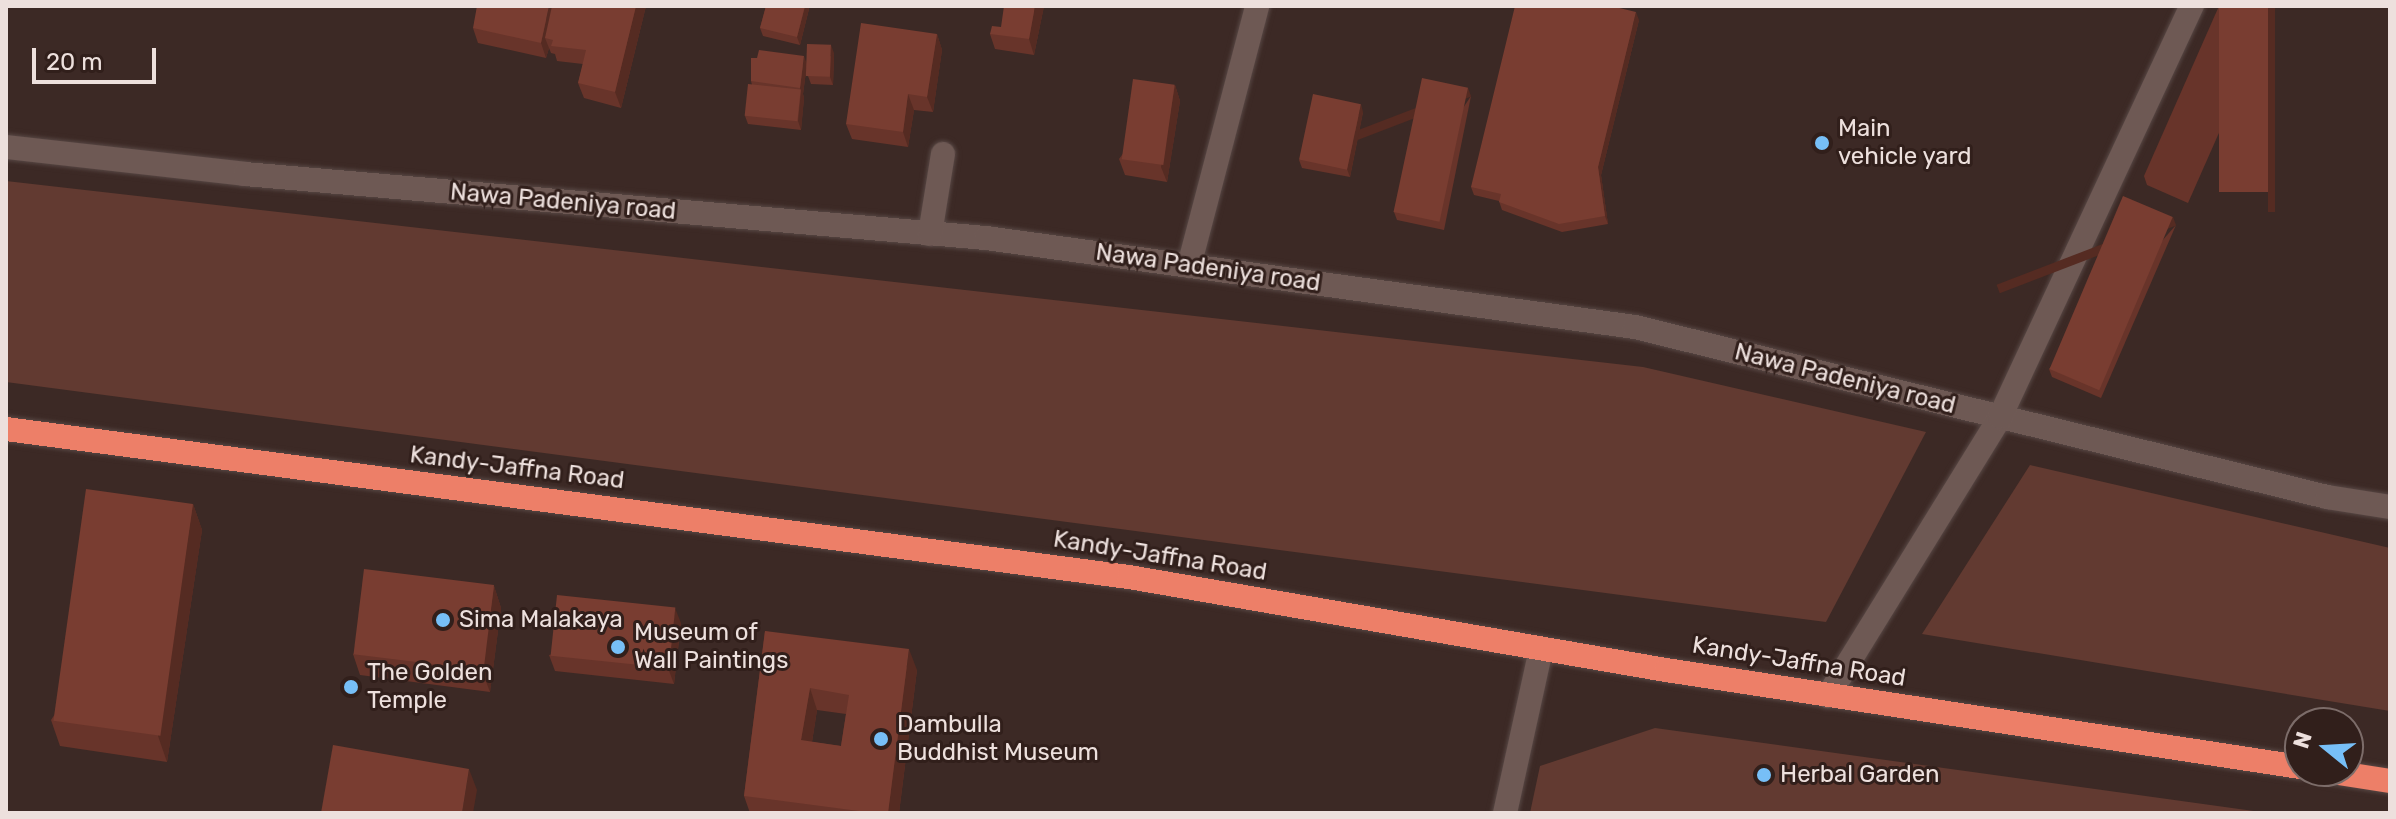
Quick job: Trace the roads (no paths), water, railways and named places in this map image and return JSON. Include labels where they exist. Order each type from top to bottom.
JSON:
[{"type":"highway","name":"Kandy-Jaffna Road","points":[[6,429],[1129,577],[1828,696],[2284,765]]},
{"type":"highway","points":[[2364,777],[2390,781]]},
{"type":"street","points":[[1189,266],[1257,6]]},
{"type":"street","points":[[1828,696],[2000,417],[2192,6]]},
{"type":"street","name":"Nawa Padeniya road","points":[[6,147],[245,174],[930,234],[1635,327],[2327,497],[2390,507]]},
{"type":"street","points":[[930,234],[943,154]]},
{"type":"street","points":[[1505,813],[1541,649]]},
{"type":"place","name":"Main vehicle yard","points":[[1822,143]]},
{"type":"place","name":"Sima Malakaya","points":[[443,620]]},
{"type":"place","name":"Museum of Wall Paintings","points":[[618,647]]},
{"type":"place","name":"The Golden Temple","points":[[351,687]]},
{"type":"place","name":"Dambulla Buddhist Museum","points":[[881,739]]},
{"type":"place","name":"Herbal Garden","points":[[1764,775]]}]
